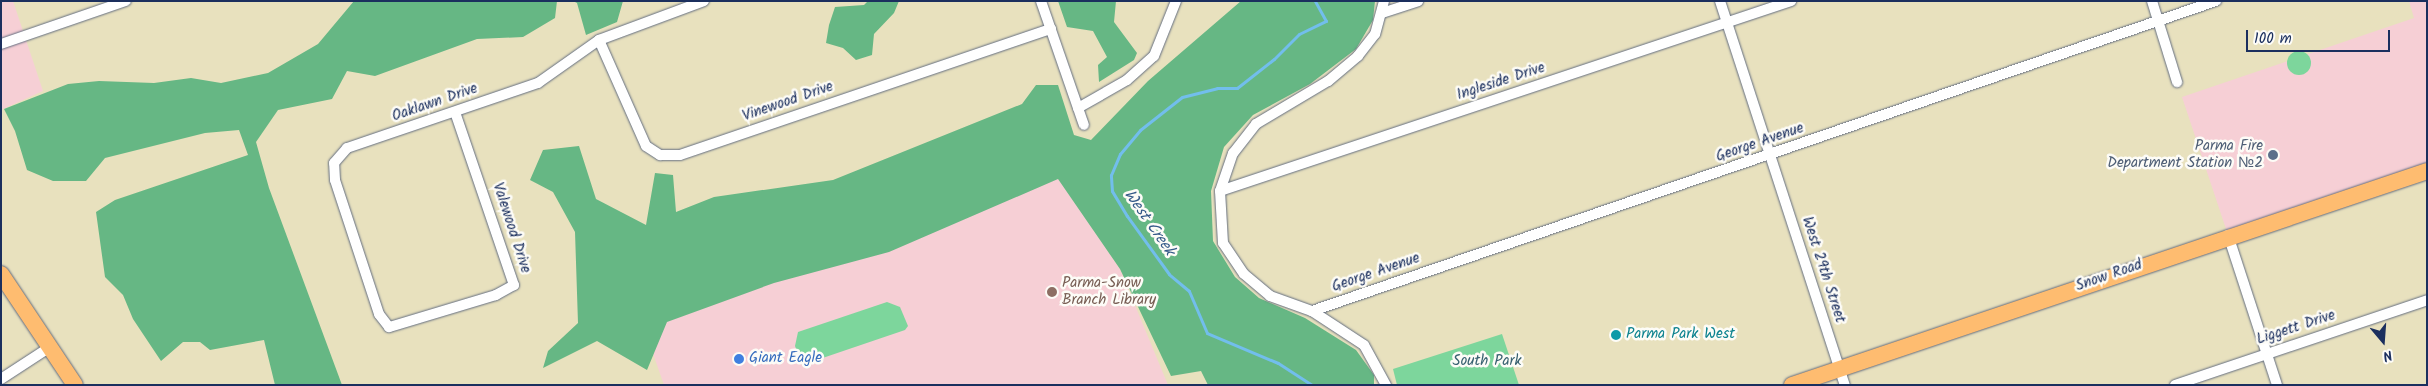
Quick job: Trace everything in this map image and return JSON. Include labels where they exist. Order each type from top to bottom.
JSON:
[{"type":"main road","name":"Snow Road","points":[[1792,385],[2228,235],[2427,170]]},
{"type":"main road","points":[[1,274],[75,385]]},
{"type":"street","points":[[1,44],[126,1]]},
{"type":"street","name":"Oaklawn Drive","points":[[389,327],[380,314],[335,180],[334,163],[347,148],[538,83],[598,40],[704,1]]},
{"type":"street","points":[[1041,1],[1084,125]]},
{"type":"street","points":[[1078,108],[1127,80],[1154,56],[1176,1]]},
{"type":"street","points":[[1384,1],[1375,34],[1358,56],[1328,81],[1256,124],[1233,153],[1220,191],[1223,244],[1244,274],[1270,296],[1312,311],[1364,345],[1386,385]]},
{"type":"street","points":[[1382,13],[1418,1]]},
{"type":"street","points":[[1720,1],[1727,23]]},
{"type":"street","name":"Ingleside Drive","points":[[1220,191],[1791,1]]},
{"type":"street","points":[[2152,1],[2177,82]]},
{"type":"street","name":"George Avenue","points":[[1312,311],[1772,159],[2158,20],[2216,1]]},
{"type":"street","name":"West 29th Street","points":[[1727,23],[1845,385]]},
{"type":"street","name":"Vinewood Drive","points":[[598,40],[646,146],[660,155],[680,155],[1051,29]]},
{"type":"street","name":"Valewood Drive","points":[[389,327],[496,295],[514,285],[455,112]]},
{"type":"street","points":[[2228,235],[2277,385]]},
{"type":"street","name":"Liggett Drive","points":[[2175,385],[2427,300]]},
{"type":"street","points":[[1,380],[50,347]]},
{"type":"shaded area","points":[[1,1],[13,1],[43,91],[1,110]]},
{"type":"shaded area","points":[[2409,1],[2427,1],[2427,171],[2228,235],[2182,97],[2414,18]]},
{"type":"shaded area","points":[[1058,178],[1120,269],[1168,385],[664,385],[643,325]]},
{"type":"green space","points":[[354,1],[557,1],[555,18],[523,37],[477,39],[375,76],[347,71],[332,99],[278,110],[256,142],[269,188],[342,385],[275,385],[264,340],[210,350],[200,342],[183,342],[161,361],[133,319],[123,295],[105,277],[96,212],[115,200],[248,155],[239,130],[205,133],[105,158],[86,181],[53,181],[27,170],[15,131],[4,109],[68,84],[99,81],[154,83],[191,78],[221,83],[268,73],[318,44]]},
{"type":"green space","points":[[573,1],[623,1],[617,22],[586,35],[577,3]]},
{"type":"green space","points":[[868,1],[899,1],[894,13],[874,34],[872,55],[856,60],[843,48],[826,43],[829,25],[835,7],[864,5]]},
{"type":"green space","points":[[1058,1],[1116,1],[1114,22],[1137,53],[1134,60],[1099,82],[1098,65],[1107,57],[1093,31],[1067,27]]},
{"type":"green space","points":[[1241,1],[1375,1],[1373,20],[1356,49],[1310,84],[1253,115],[1224,147],[1211,191],[1213,241],[1235,277],[1259,298],[1305,318],[1356,350],[1374,375],[1374,385],[1208,385],[1201,371],[1171,376],[1120,269],[1058,179],[889,252],[774,283],[667,322],[647,370],[597,341],[543,368],[548,351],[578,323],[575,232],[553,192],[530,180],[543,150],[579,146],[596,199],[646,225],[655,173],[673,175],[676,212],[714,197],[833,180],[1022,104],[1036,85],[1058,85],[1074,135],[1091,140],[1148,81]]},
{"type":"green space","points":[[2299,51],[2308,54],[2311,63],[2308,72],[2299,75],[2290,72],[2287,63],[2290,54]]},
{"type":"green space","points":[[887,302],[900,307],[908,326],[905,330],[802,365],[795,346],[798,332]]},
{"type":"green space","name":"South Park","points":[[1502,334],[1519,385],[1397,385],[1393,369]]},
{"type":"waterway","name":"West Creek","points":[[1312,385],[1278,363],[1207,333],[1189,291],[1169,274],[1127,216],[1112,191],[1111,175],[1120,154],[1140,130],[1182,97],[1217,88],[1237,88],[1274,59],[1299,34],[1326,21],[1315,1]]},
{"type":"place","name":"Parma Fire Department Station №2","points":[[2273,155]]},
{"type":"place","name":"Parma-Snow Branch Library","points":[[1052,292]]},
{"type":"place","name":"Parma Park West","points":[[1616,335]]},
{"type":"place","name":"Giant Eagle","points":[[739,359]]}]
